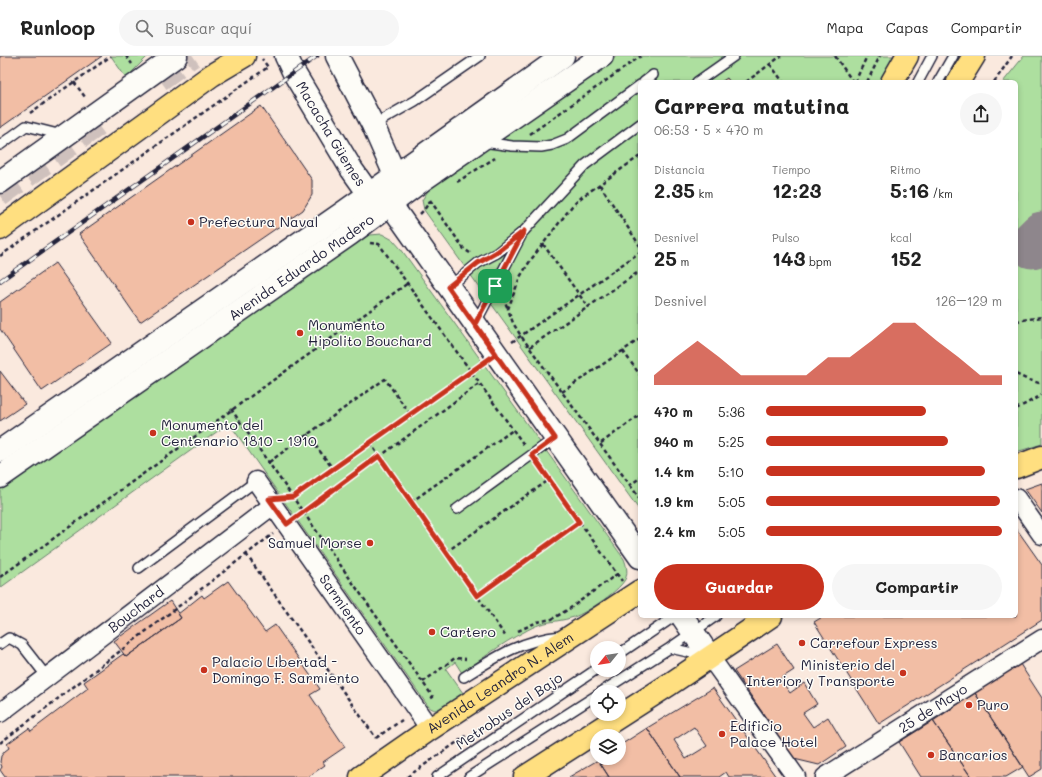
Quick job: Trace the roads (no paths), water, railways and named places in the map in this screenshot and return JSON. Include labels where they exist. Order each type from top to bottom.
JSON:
[{"type":"main road","points":[[0,182],[175,56]]},
{"type":"main road","points":[[0,229],[212,75],[244,56]]},
{"type":"main road","name":"Macacha Güemes","points":[[286,56],[294,73],[352,170],[369,194],[390,205]]},
{"type":"main road","points":[[336,56],[373,125],[395,175],[390,205],[638,554]]},
{"type":"main road","name":"Avenida Eduardo Madero","points":[[0,451],[369,194],[563,56]]},
{"type":"main road","name":"Avenida Eduardo Madero","points":[[0,477],[390,205],[424,179],[602,56]]},
{"type":"main road","points":[[893,80],[907,56]]},
{"type":"main road","points":[[959,80],[974,56]]},
{"type":"main road","points":[[1018,466],[1042,457]]},
{"type":"main road","name":"Avenida Leandro N. Alem","points":[[361,777],[430,729],[638,591]]},
{"type":"main road","points":[[525,777],[768,618]]},
{"type":"main road","points":[[688,624],[710,657]]},
{"type":"street","name":"Sarmiento","points":[[256,481],[430,729]]},
{"type":"street","points":[[1018,501],[1042,535]]},
{"type":"street","name":"Bouchard","points":[[0,713],[271,502]]},
{"type":"street","name":"25 de Mayo","points":[[825,777],[1042,639]]},
{"type":"street","points":[[710,657],[796,777]]},
{"type":"lane","points":[[373,125],[415,101],[470,59],[480,56]]},
{"type":"lane","points":[[700,80],[734,56]]},
{"type":"lane","points":[[919,80],[932,56]]},
{"type":"lane","points":[[939,80],[953,56]]},
{"type":"lane","points":[[647,80],[653,75]]},
{"type":"lane","points":[[479,141],[512,146],[541,147],[552,145],[567,139],[638,86]]},
{"type":"lane","points":[[0,144],[26,126],[65,136]]},
{"type":"lane","points":[[448,287],[478,263],[497,252],[524,231],[586,165],[638,126]]},
{"type":"lane","points":[[475,324],[524,231]]},
{"type":"lane","points":[[456,509],[555,438]]},
{"type":"lane","points":[[138,568],[256,481]]},
{"type":"lane","points":[[626,649],[672,618]]},
{"type":"lane","points":[[612,685],[670,648],[688,624],[709,618]]},
{"type":"lane","points":[[464,677],[508,650],[535,640],[572,635]]},
{"type":"lane","points":[[0,644],[8,638],[22,645],[47,677]]},
{"type":"lane","points":[[670,648],[710,657]]},
{"type":"lane","name":"Metrobus del Bajo","points":[[437,777],[590,674]]},
{"type":"lane","points":[[469,777],[590,699]]},
{"type":"tunnel","points":[[160,80],[193,56]]},
{"type":"tunnel","points":[[0,196],[107,119]]},
{"type":"railway","points":[[0,281],[317,56]]},
{"type":"place","name":"Prefectura Naval","points":[[191,222]]},
{"type":"place","name":"Monumento Hipolito Bouchard","points":[[300,333]]},
{"type":"place","name":"Monumento del Centenario 1810 - 1910","points":[[153,433]]},
{"type":"place","name":"Samuel Morse","points":[[370,543]]},
{"type":"place","name":"Cartero","points":[[432,632]]},
{"type":"place","name":"Carrefour Express","points":[[802,643]]},
{"type":"place","name":"Palacio Libertad - Domingo F. Sarmiento","points":[[204,670]]},
{"type":"place","name":"Ministerio del Interior y Transporte","points":[[903,673]]},
{"type":"place","name":"Puro","points":[[969,705]]},
{"type":"place","name":"Edificio Palace Hotel","points":[[722,734]]},
{"type":"place","name":"Bancarios","points":[[931,755]]}]
